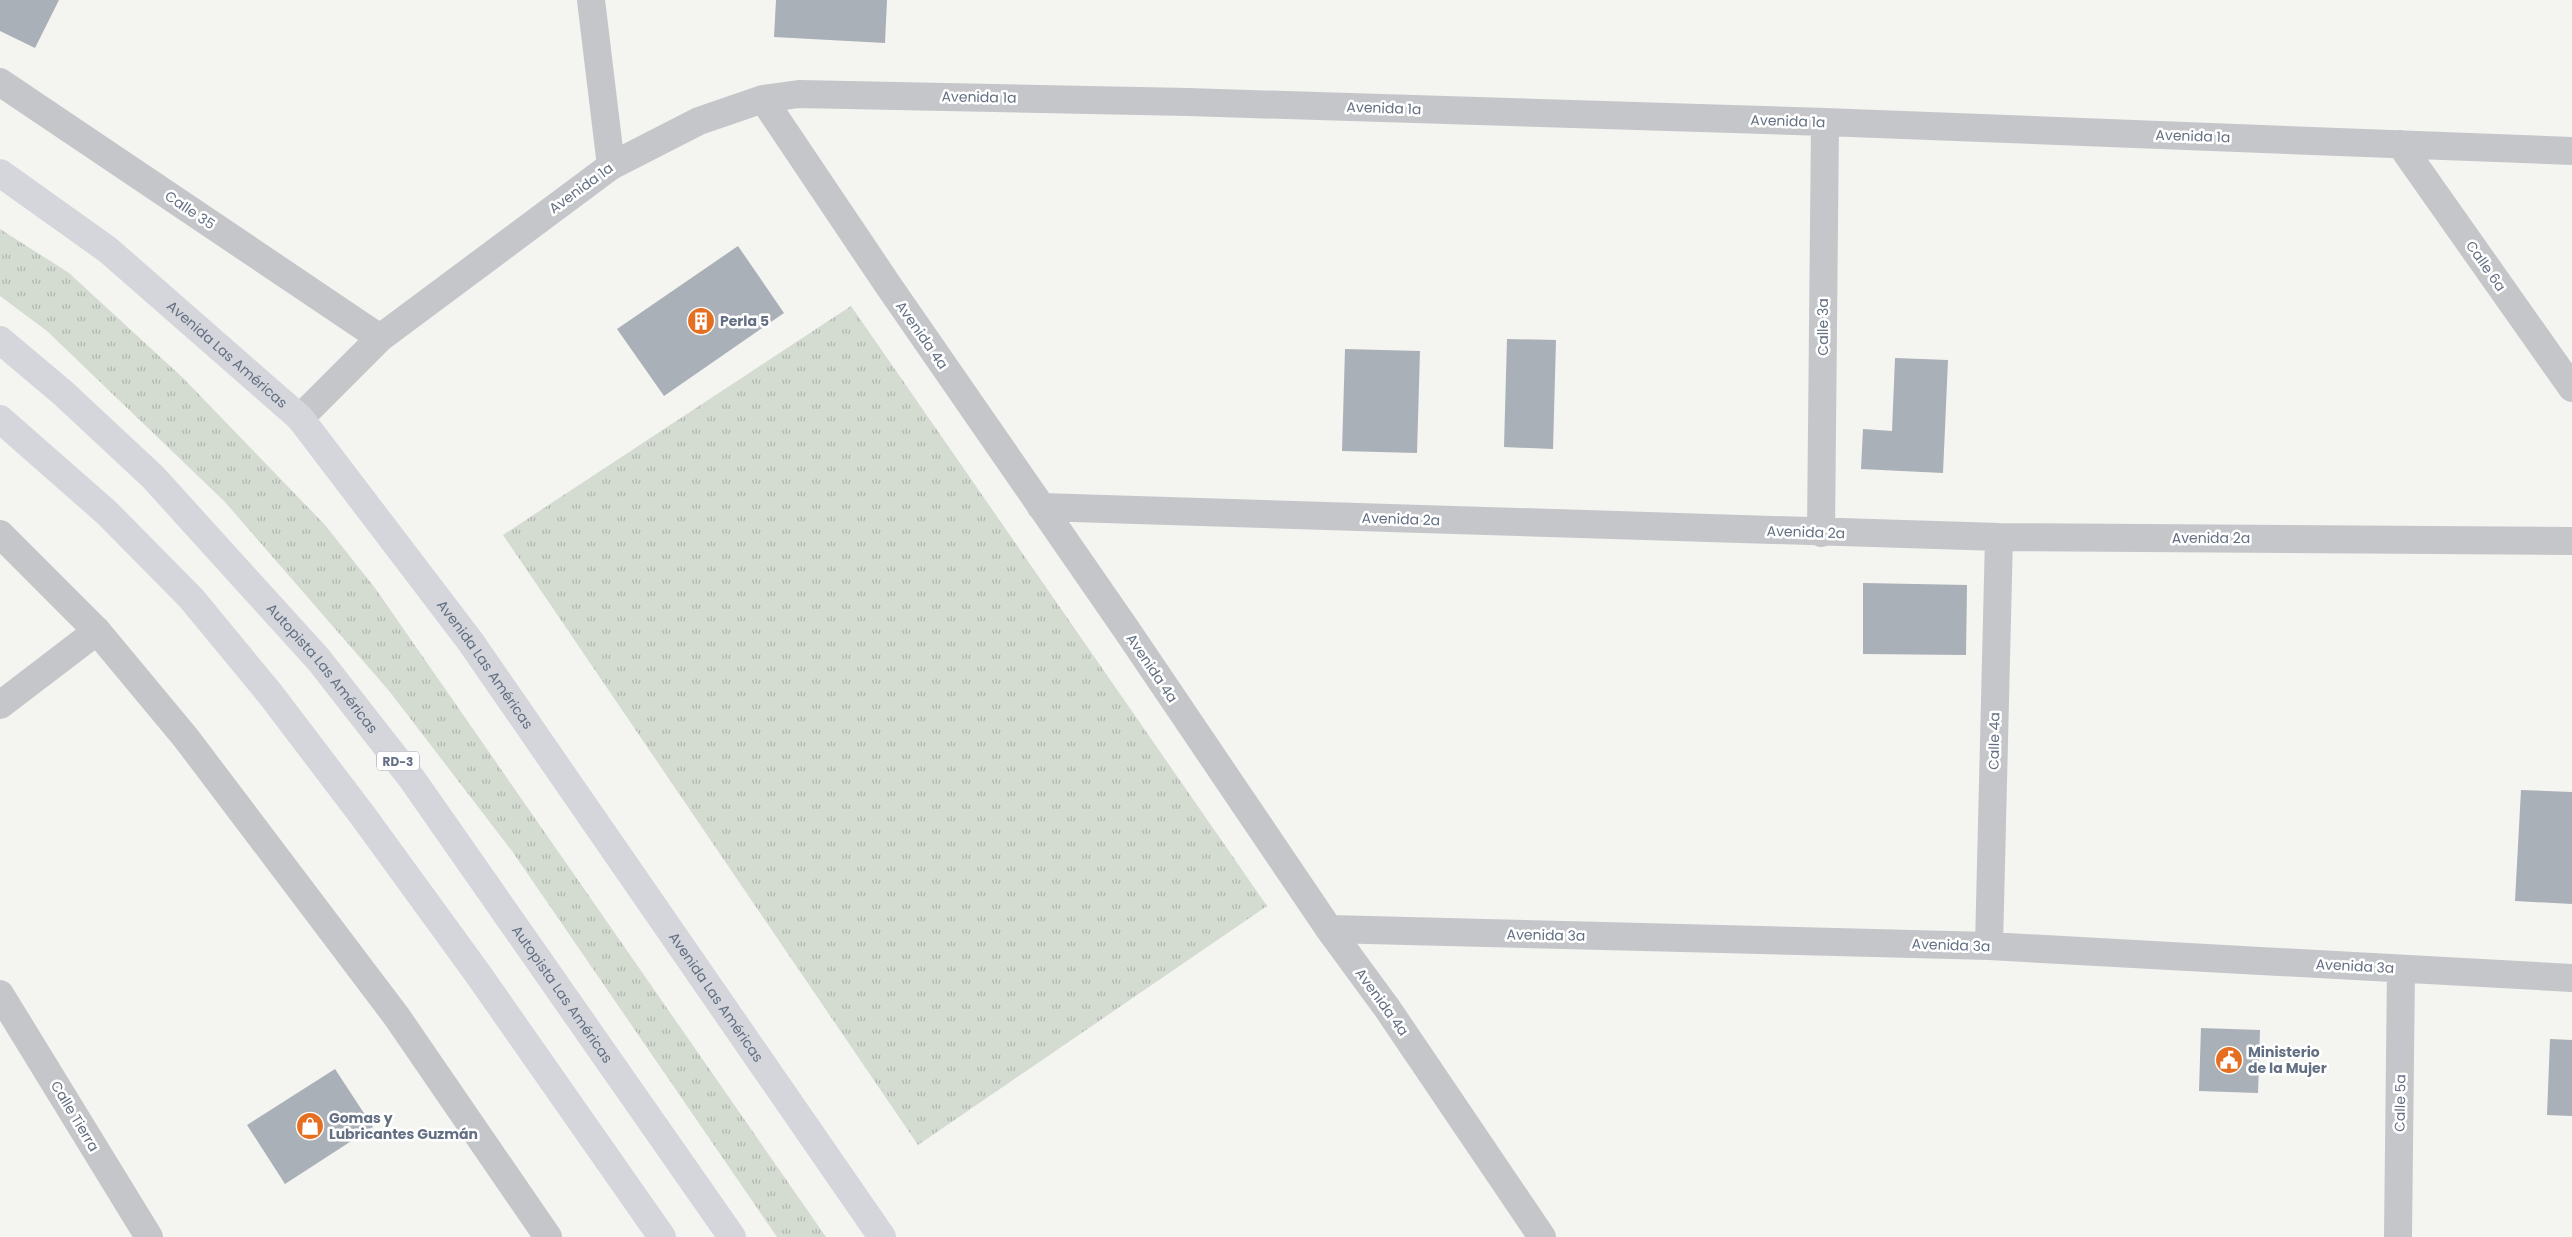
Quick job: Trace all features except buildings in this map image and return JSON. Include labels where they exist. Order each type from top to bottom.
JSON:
[{"type":"main road","name":"Avenida Las Américas","points":[[0,173],[108,250],[300,418],[470,642],[882,1237]]},
{"type":"main road","name":"Autopista Las Américas","points":[[0,340],[63,393],[153,477],[244,574],[319,660],[412,779],[732,1237]]},
{"type":"main road","points":[[0,419],[106,512],[191,598],[271,695],[478,974],[662,1237]]},
{"type":"street","points":[[591,0],[611,166]]},
{"type":"street","name":"Calle 35","points":[[0,82],[380,338]]},
{"type":"street","name":"Avenida 1a","points":[[300,418],[380,338],[611,166],[699,121],[763,99],[799,94],[862,94],[1825,122],[2572,150]]},
{"type":"street","name":"Avenida 4a","points":[[763,99],[1329,929],[1387,1008],[1542,1237]]},
{"type":"street","name":"Calle 3a","points":[[1822,532],[1825,122]]},
{"type":"street","name":"Calle 6a","points":[[2400,144],[2572,388]]},
{"type":"street","name":"Avenida 2a","points":[[1041,507],[1999,537],[2572,541]]},
{"type":"street","points":[[0,534],[97,631],[186,738],[397,1017],[548,1237]]},
{"type":"street","name":"Calle 4a","points":[[1989,946],[1999,537]]},
{"type":"street","points":[[0,706],[97,631]]},
{"type":"street","name":"Avenida 3a","points":[[1329,929],[1989,946],[2572,978]]},
{"type":"street","name":"Calle 5a","points":[[2398,1237],[2401,969]]},
{"type":"street","name":"Calle Tierra","points":[[0,994],[149,1237]]},
{"type":"green space","points":[[0,229],[69,273],[183,378],[325,525],[375,588],[826,1237],[777,1237],[512,851],[390,692],[225,502],[47,331],[0,296]]},
{"type":"green space","points":[[851,306],[1267,906],[918,1145],[503,535]]},
{"type":"place","name":"Perla 5","points":[[701,321]]},
{"type":"place","name":"Ministerio de la Mujer","points":[[2229,1060]]},
{"type":"place","name":"Gomas y Lubricantes Guzmán","points":[[310,1126]]}]
